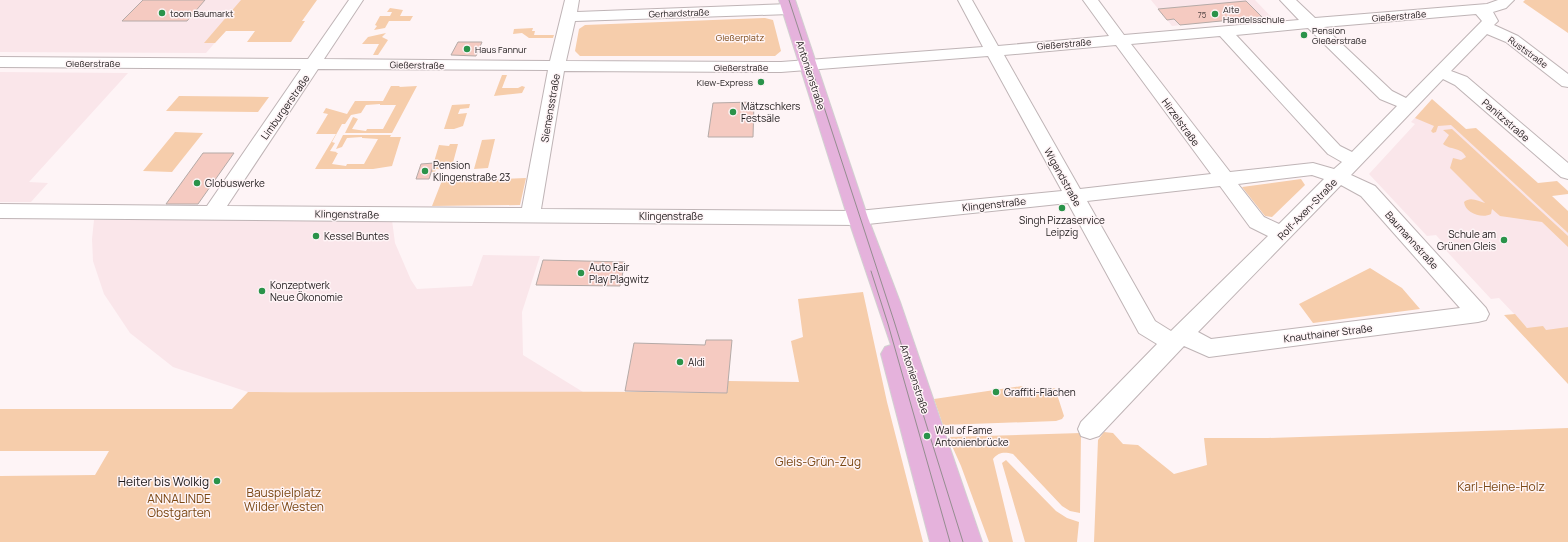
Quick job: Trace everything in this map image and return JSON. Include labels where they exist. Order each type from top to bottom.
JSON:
[{"type":"main road","name":"Antonienstraße","points":[[789,5],[858,218],[889,302],[913,399],[927,446],[968,542]]},
{"type":"main road","name":"Antonienstraße","points":[[927,446],[944,542]]},
{"type":"street","name":"Limburgerstraße","points":[[212,213],[315,63],[356,0]]},
{"type":"street","name":"Siemensstraße","points":[[530,216],[557,66],[572,0]]},
{"type":"street","name":"Wigandstraße","points":[[965,0],[1147,327],[1177,339]]},
{"type":"street","name":"Hirzelstraße","points":[[1090,0],[1223,179],[1257,222],[1282,234]]},
{"type":"street","points":[[1287,0],[1386,95],[1408,105]]},
{"type":"street","points":[[1479,9],[1497,7],[1502,5],[1507,0]]},
{"type":"street","name":"Gerhardstraße","points":[[568,17],[789,5]]},
{"type":"street","name":"Gießerstraße","points":[[0,62],[315,63],[557,66],[808,66],[1479,9]]},
{"type":"street","points":[[1479,9],[1487,15],[1490,21],[1485,27]]},
{"type":"street","name":"Rolf-Axen-Straße","points":[[1090,429],[1485,27]]},
{"type":"street","name":"Ruststraße","points":[[1485,27],[1512,39],[1568,82]]},
{"type":"street","points":[[1224,30],[1334,150],[1354,160]]},
{"type":"street","name":"Panitzstraße","points":[[1440,72],[1461,81],[1568,173]]},
{"type":"street","name":"Klingenstraße","points":[[0,211],[858,218],[1074,196],[1313,169],[1338,176]]},
{"type":"street","name":"Baumannstraße","points":[[1338,176],[1361,186],[1368,191],[1478,314]]},
{"type":"street","name":"Knauthainer Straße","points":[[1177,339],[1209,348],[1478,314]]},
{"type":"shaded area","points":[[0,0],[252,0],[206,53],[0,52]]},
{"type":"shaded area","name":"Alte Handelsschule","points":[[1151,0],[1255,0],[1275,21],[1262,17],[1172,26]]},
{"type":"shaded area","points":[[0,72],[128,73],[29,182],[48,183],[31,202],[0,202]]},
{"type":"shaded area","name":"Schule am Grünen Gleis","points":[[1422,110],[1453,118],[1468,131],[1459,132],[1568,233],[1568,371],[1499,298],[1491,299],[1440,244],[1443,243],[1436,235],[1427,236],[1369,174],[1415,124],[1411,122]]},
{"type":"shaded area","points":[[94,220],[392,220],[395,243],[411,280],[417,289],[472,286],[483,255],[540,256],[522,312],[523,355],[583,392],[248,392],[173,367],[130,333],[104,294],[93,261],[92,239]]},
{"type":"green space","points":[[241,0],[317,0],[302,21],[305,21],[291,42],[247,42],[255,31],[226,31],[215,43],[204,43]]},
{"type":"green space","points":[[1525,0],[1568,0],[1568,33],[1523,2]]},
{"type":"green space","points":[[390,8],[403,10],[400,16],[413,16],[410,21],[389,21],[385,28],[374,30],[380,16],[390,16],[392,12],[387,12]]},
{"type":"green space","name":"Gießerplatz","points":[[765,18],[773,20],[781,51],[775,56],[580,56],[575,51],[579,29],[585,25]]},
{"type":"green space","points":[[533,28],[532,31],[535,31],[534,35],[554,35],[553,38],[529,38],[522,33],[513,34],[514,29]]},
{"type":"green space","points":[[386,33],[382,37],[388,40],[378,55],[373,55],[379,44],[362,44],[368,37]]},
{"type":"green space","points":[[502,75],[507,75],[502,88],[518,88],[522,86],[525,87],[522,93],[494,96]]},
{"type":"green space","points":[[391,86],[417,86],[392,133],[345,133],[353,117],[358,119],[352,129],[366,131],[367,129],[383,129],[396,105],[366,105],[361,113],[351,115],[345,124],[342,124],[332,142],[335,143],[330,151],[338,153],[332,164],[346,166],[347,164],[364,164],[378,139],[362,137],[347,138],[342,147],[336,149],[343,135],[391,135],[390,137],[401,137],[392,166],[373,169],[315,169],[336,134],[316,134],[328,114],[323,113],[326,108],[347,114],[355,101],[383,101]]},
{"type":"green space","points":[[179,96],[269,97],[258,112],[166,111]]},
{"type":"green space","points":[[1432,99],[1466,129],[1476,128],[1538,183],[1557,181],[1568,191],[1568,194],[1552,196],[1568,211],[1568,233],[1451,125],[1438,126],[1436,132],[1433,133],[1431,131],[1434,126],[1415,118]]},
{"type":"green space","points":[[470,104],[469,108],[460,109],[458,114],[467,113],[463,126],[454,129],[444,129],[452,105]]},
{"type":"green space","points":[[1452,129],[1568,236],[1568,247],[1542,222],[1500,216],[1492,209],[1491,214],[1483,216],[1474,214],[1467,209],[1464,202],[1469,199],[1485,203],[1450,168],[1453,158],[1461,160],[1466,157],[1458,150],[1443,144],[1449,135],[1443,130]]},
{"type":"green space","points":[[175,132],[203,133],[172,172],[143,171]]},
{"type":"green space","points":[[495,139],[488,168],[474,169],[482,140]]},
{"type":"green space","points":[[450,144],[458,144],[451,170],[436,169],[435,172],[431,172],[439,145],[449,146]]},
{"type":"green space","points":[[490,177],[499,179],[526,178],[520,205],[432,206],[443,178]]},
{"type":"green space","points":[[1301,179],[1305,185],[1272,217],[1265,216],[1242,187]]},
{"type":"green space","points":[[1370,268],[1402,288],[1420,309],[1313,323],[1299,304]]},
{"type":"green space","name":"Gleis-Grün-Zug","points":[[863,292],[887,402],[923,542],[0,542],[0,476],[95,475],[109,451],[0,451],[0,409],[232,409],[248,392],[727,393],[728,381],[799,382],[791,341],[803,337],[798,299]]},
{"type":"green space","points":[[1515,314],[1527,328],[1543,326],[1546,330],[1568,327],[1568,384],[1504,315]]},
{"type":"green space","points":[[1022,386],[1027,392],[1055,388],[1064,416],[1062,419],[1056,421],[943,425],[934,399]]},
{"type":"green space","name":"Karl-Heine-Holz","points":[[1568,428],[1568,542],[1094,542],[1098,440],[1104,432],[1113,433],[1123,444],[1138,445],[1174,474],[1207,465],[1204,438],[1268,438]]},
{"type":"green space","points":[[1081,433],[1080,513],[1070,511],[1062,506],[1013,454],[1000,454],[993,459],[1013,542],[989,542],[961,466],[948,437]]},
{"type":"green space","points":[[1006,460],[1056,511],[1067,518],[1079,522],[1077,542],[1025,542],[1002,463]]},
{"type":"building","name":"toom Baumarkt","points":[[143,0],[205,0],[187,21],[122,21]]},
{"type":"building","name":"Alte Handelsschule","points":[[1246,1],[1262,17],[1180,25],[1174,19],[1167,20],[1158,9]]},
{"type":"building","name":"Haus Fannur","points":[[458,42],[482,42],[476,56],[451,55]]},
{"type":"building","name":"Mätzschkers Festsäle","points":[[754,102],[753,137],[708,137],[713,103]]},
{"type":"building","name":"Globuswerke","points":[[203,153],[234,153],[198,204],[166,204]]},
{"type":"building","name":"Pension Klingenstraße 23","points":[[434,163],[429,179],[416,179],[421,164]]},
{"type":"building","name":"Auto Fair Play Plagwitz","points":[[543,260],[625,262],[620,286],[536,285]]},
{"type":"building","name":"Aldi","points":[[706,340],[732,340],[727,393],[625,391],[634,343],[705,345]]},
{"type":"tram line","points":[[789,0],[894,321],[963,542]]},
{"type":"tram line","points":[[871,271],[888,324],[950,542]]},
{"type":"place","name":"toom Baumarkt","points":[[162,13]]},
{"type":"place","name":"Alte Handelsschule","points":[[1215,14]]},
{"type":"place","name":"Pension Gießerstraße","points":[[1304,35]]},
{"type":"place","name":"Haus Fannur","points":[[467,49]]},
{"type":"place","name":"Kiew-Express","points":[[761,82]]},
{"type":"place","name":"Mätzschkers Festsäle","points":[[733,112]]},
{"type":"place","name":"Pension Klingenstraße 23","points":[[425,171]]},
{"type":"place","name":"Globuswerke","points":[[197,183]]},
{"type":"place","name":"Singh Pizzaservice Leipzig","points":[[1062,208]]},
{"type":"place","name":"Kessel Buntes","points":[[316,236]]},
{"type":"place","name":"Schule am Grünen Gleis","points":[[1504,240]]},
{"type":"place","name":"Auto Fair Play Plagwitz","points":[[581,273]]},
{"type":"place","name":"Konzeptwerk Neue Ökonomie","points":[[262,291]]},
{"type":"place","name":"Aldi","points":[[680,362]]},
{"type":"place","name":"Graffiti-Flächen","points":[[996,392]]},
{"type":"place","name":"Wall of Fame Antonienbrücke","points":[[927,436]]},
{"type":"place","name":"Heiter bis Wolkig","points":[[217,481]]},
{"type":"park label","name":"Bauspielplatz Wilder Westen","points":[[284,499]]},
{"type":"park label","name":"ANNALINDE Obstgarten","points":[[179,505]]}]
